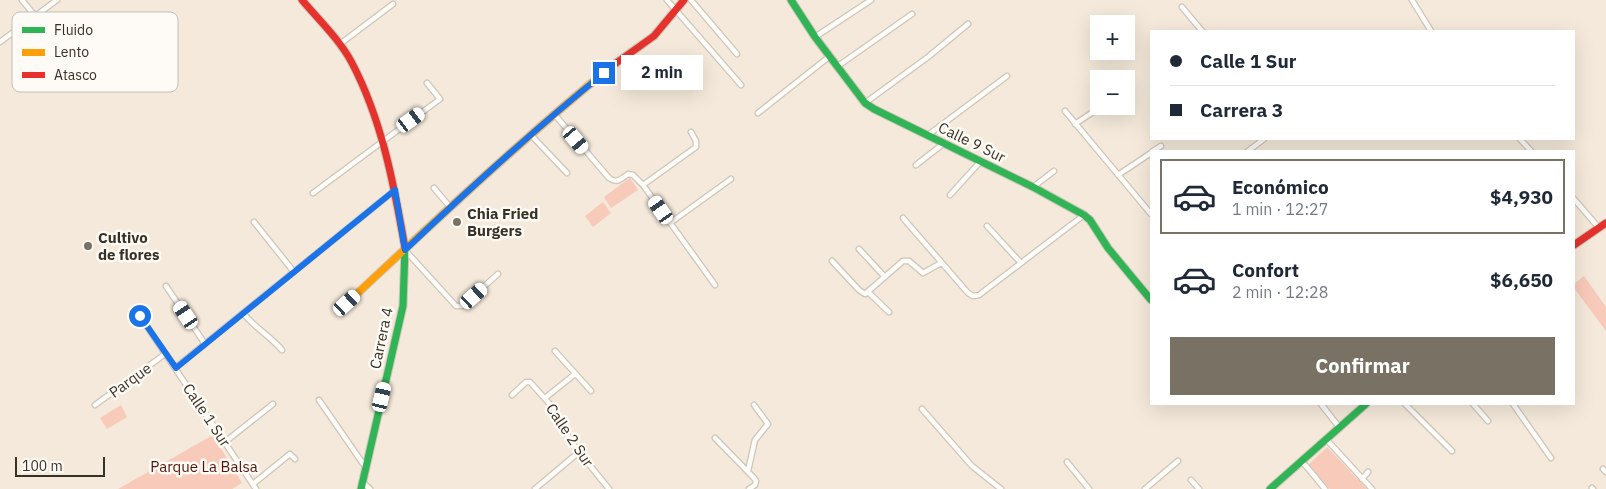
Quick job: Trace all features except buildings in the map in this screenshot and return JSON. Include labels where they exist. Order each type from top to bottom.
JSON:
[{"type":"street","points":[[22,0],[32,12]]},
{"type":"street","points":[[41,12],[58,0]]},
{"type":"street","name":"Carrera 4","points":[[302,0],[340,44],[356,71],[382,141],[395,190],[405,250],[403,306],[361,485]]},
{"type":"street","points":[[667,0],[741,85]]},
{"type":"street","points":[[347,303],[564,105],[654,36],[684,0]]},
{"type":"street","points":[[691,0],[738,54]]},
{"type":"street","name":"Calle 9 Sur","points":[[791,0],[865,102],[874,109],[1034,187],[1084,215],[1090,220],[1108,248],[1150,299]]},
{"type":"street","points":[[816,36],[871,0]]},
{"type":"street","points":[[1412,0],[1429,30]]},
{"type":"street","points":[[340,44],[393,4]]},
{"type":"street","points":[[1182,6],[1201,30]]},
{"type":"street","points":[[838,66],[912,14]]},
{"type":"street","points":[[865,102],[928,57],[968,24]]},
{"type":"street","points":[[0,42],[12,33]]},
{"type":"street","points":[[758,114],[830,56]]},
{"type":"street","points":[[928,136],[1007,76]]},
{"type":"street","points":[[313,193],[440,99],[427,83]]},
{"type":"street","points":[[1065,111],[1150,213]]},
{"type":"street","points":[[1075,124],[1090,114]]},
{"type":"street","points":[[555,115],[609,178],[613,181],[618,181],[630,174],[643,185],[715,285]]},
{"type":"street","points":[[643,185],[696,147],[696,141],[691,132]]},
{"type":"street","points":[[531,135],[566,172]]},
{"type":"street","points":[[1249,150],[1263,140]]},
{"type":"street","points":[[1521,140],[1530,150]]},
{"type":"street","points":[[916,165],[944,144]]},
{"type":"street","points":[[1155,150],[1162,146]]},
{"type":"street","points":[[1118,175],[1150,153]]},
{"type":"street","points":[[950,194],[981,162]]},
{"type":"street","points":[[1034,187],[1054,171]]},
{"type":"street","points":[[670,223],[731,179]]},
{"type":"street","points":[[434,188],[450,207]]},
{"type":"street","points":[[176,368],[395,190]]},
{"type":"street","points":[[1575,199],[1599,228]]},
{"type":"street","points":[[903,218],[968,293],[973,296],[978,295],[1084,215]]},
{"type":"street","points":[[254,222],[294,272]]},
{"type":"street","points":[[1575,244],[1606,223]]},
{"type":"street","points":[[987,226],[1021,263]]},
{"type":"street","points":[[859,249],[885,277]]},
{"type":"street","points":[[405,250],[456,306],[462,306],[498,274]]},
{"type":"street","points":[[832,261],[862,293],[868,292],[906,260],[923,274],[941,262]]},
{"type":"street","points":[[166,286],[205,344]]},
{"type":"street","points":[[868,292],[889,312]]},
{"type":"street","points":[[243,313],[282,350]]},
{"type":"street","name":"Calle 1 Sur","points":[[140,316],[256,489]]},
{"type":"street","points":[[555,352],[590,391]]},
{"type":"street","name":"Parque","points":[[95,405],[165,354]]},
{"type":"street","points":[[545,398],[575,374]]},
{"type":"street","name":"Calle 2 Sur","points":[[512,395],[528,382],[545,398],[556,411],[558,421],[579,452],[609,489]]},
{"type":"street","points":[[319,400],[366,468]]},
{"type":"street","points":[[225,442],[273,404]]},
{"type":"street","points":[[748,471],[755,440],[768,424],[754,405]]},
{"type":"street","points":[[1322,405],[1339,427]]},
{"type":"street","points":[[1270,489],[1365,405]]},
{"type":"street","points":[[1406,405],[1452,451]]},
{"type":"street","points":[[1474,405],[1488,421]]},
{"type":"street","points":[[1514,405],[1551,458]]},
{"type":"street","points":[[922,409],[972,466],[1001,489]]},
{"type":"street","points":[[715,438],[756,481],[755,485],[749,489]]},
{"type":"street","points":[[1326,439],[1372,489]]},
{"type":"street","points":[[535,489],[579,452]]},
{"type":"street","points":[[253,484],[290,454],[295,460]]},
{"type":"street","points":[[1145,489],[1178,461]]},
{"type":"street","points":[[1067,462],[1089,489]]},
{"type":"street","points":[[1301,462],[1325,489]]},
{"type":"street","points":[[1362,479],[1368,472]]},
{"type":"street","points":[[1191,480],[1199,489]]},
{"type":"street","points":[[361,485],[370,489]]},
{"type":"green space","points":[[630,178],[638,190],[611,208],[604,197]]},
{"type":"green space","points":[[603,202],[611,213],[593,227],[585,216]]},
{"type":"green space","points":[[1584,276],[1606,307],[1606,331],[1575,289],[1575,283]]},
{"type":"green space","points":[[121,405],[127,417],[107,429],[100,418]]},
{"type":"green space","name":"Parque La Balsa","points":[[213,435],[242,483],[232,489],[118,489]]},
{"type":"green space","points":[[1327,447],[1367,489],[1330,489],[1307,466]]},
{"type":"traffic: fast","points":[[791,0],[815,37],[865,103],[1033,187],[1084,215],[1090,220],[1108,248],[1150,299]]},
{"type":"traffic: fast","points":[[361,489],[403,306],[405,248]]},
{"type":"traffic: fast","points":[[1270,489],[1365,405]]},
{"type":"traffic: slow","points":[[347,303],[445,212],[612,66]]},
{"type":"traffic: jam","points":[[302,0],[342,46],[362,85],[386,153],[405,248]]},
{"type":"traffic: jam","points":[[612,66],[654,36],[684,0]]},
{"type":"traffic: jam","points":[[1575,244],[1606,223]]},
{"type":"place","name":"Chia Fried Burgers","points":[[457,222]]},
{"type":"place","name":"Cultivo de flores","points":[[88,246]]},
{"type":"route","points":[[140,316],[176,368],[395,190],[405,250],[564,105],[604,73]]}]
